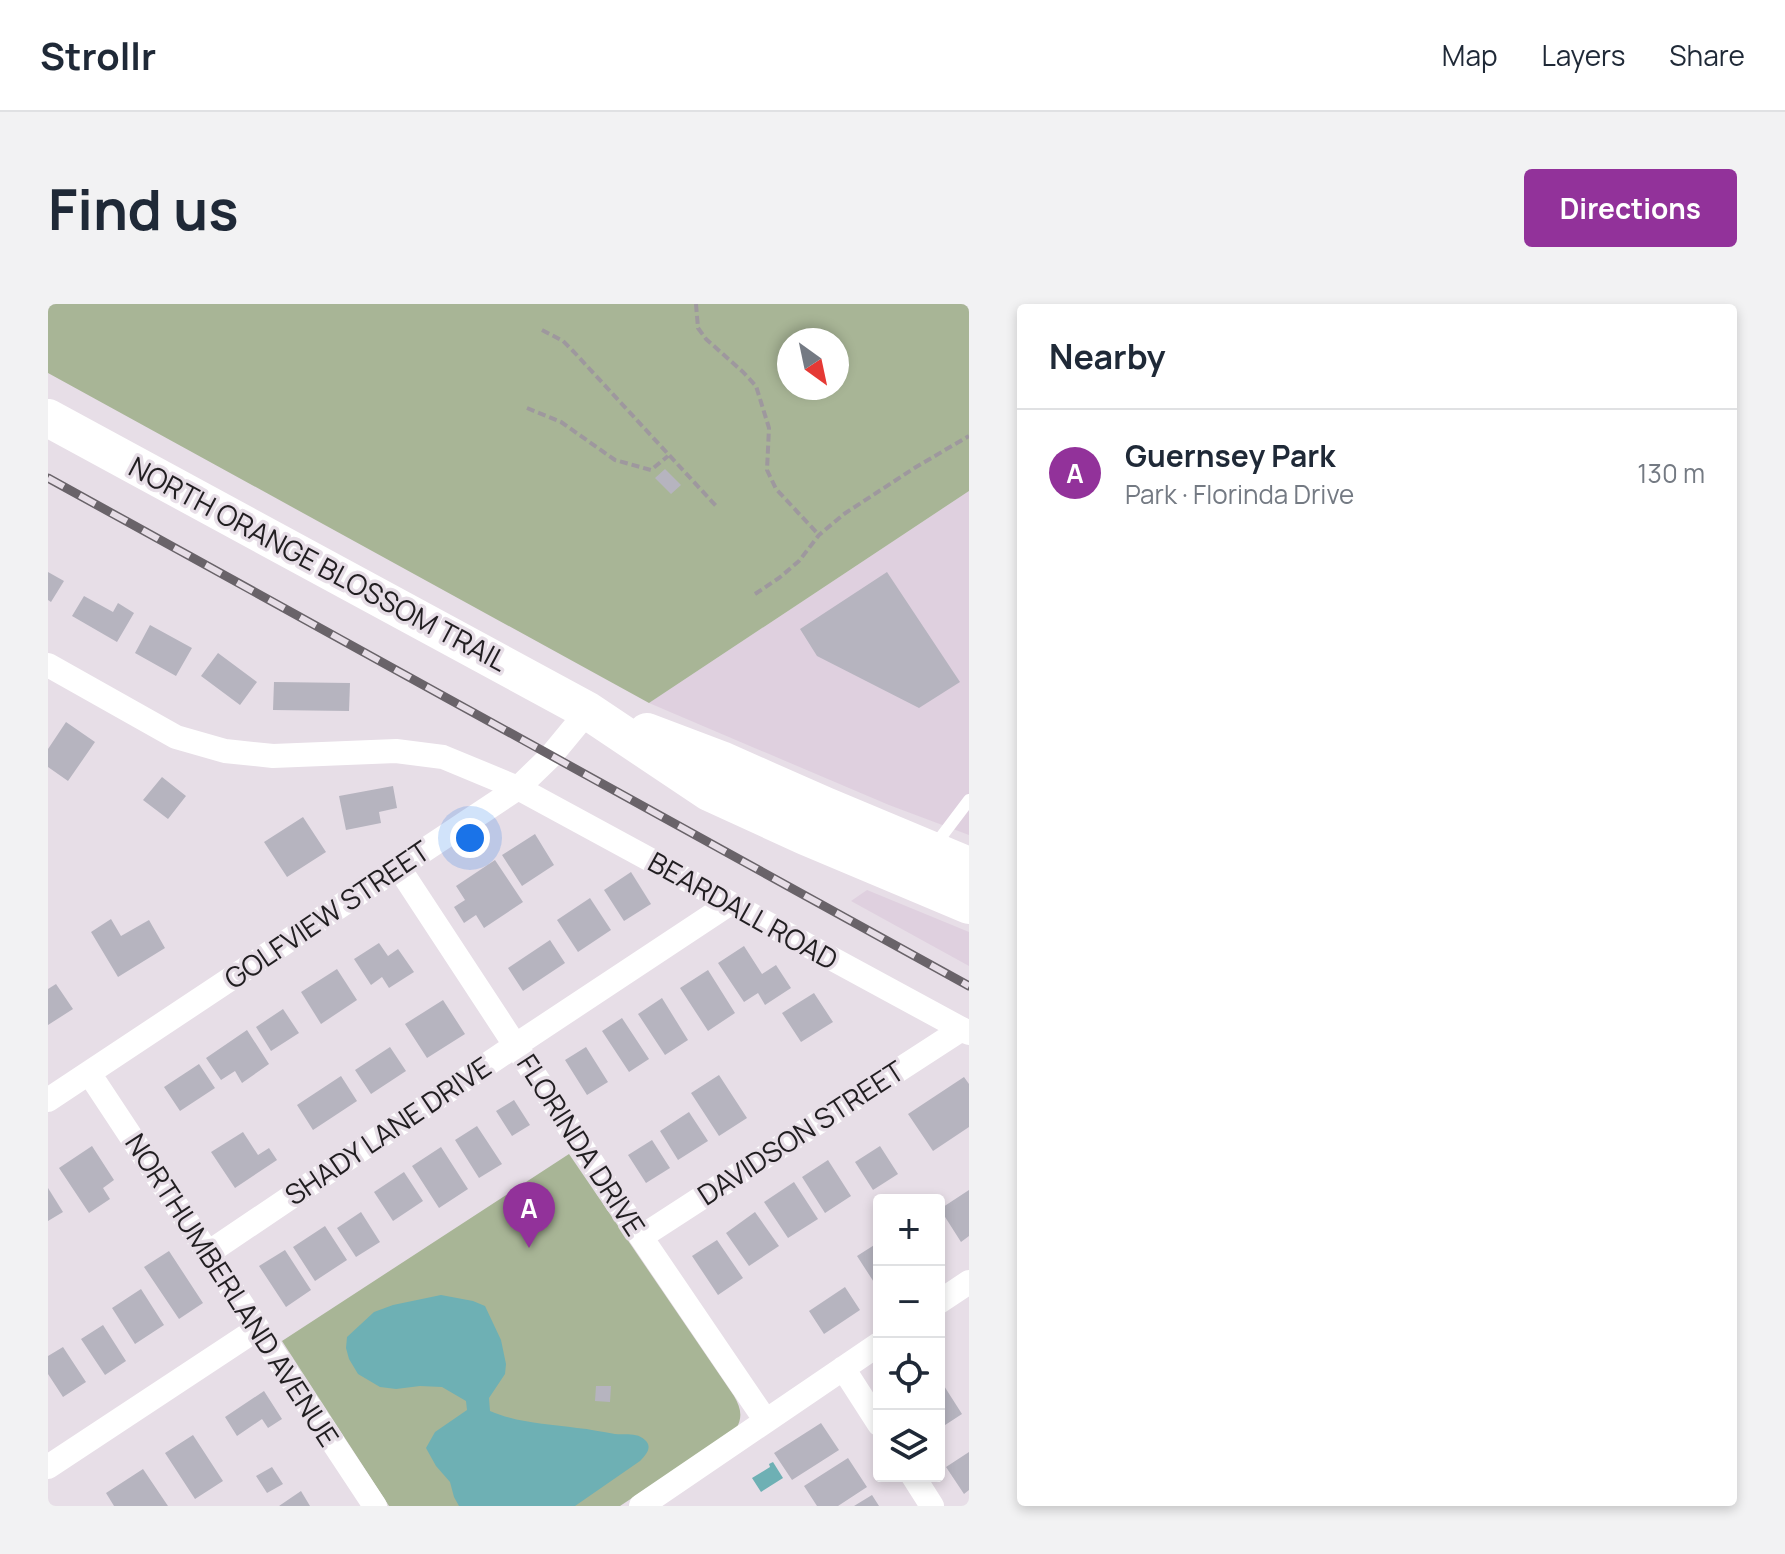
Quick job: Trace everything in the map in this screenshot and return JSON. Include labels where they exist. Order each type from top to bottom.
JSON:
[{"type":"main road","name":"NORTH ORANGE BLOSSOM TRAIL","points":[[48,418],[588,711],[721,760],[920,866],[969,905]]},
{"type":"main road","name":"NORTH ORANGE BLOSSOM TRAIL","points":[[920,866],[969,866]]},
{"type":"street","name":"BEARDALL ROAD","points":[[48,665],[176,737],[225,751],[273,756],[396,751],[443,757],[518,788],[966,1031]]},
{"type":"street","name":"GOLFVIEW STREET","points":[[48,1100],[518,788],[550,757],[588,711]]},
{"type":"street","name":"FLORINDA DRIVE","points":[[399,868],[641,1237],[766,1421]]},
{"type":"street","name":"SHADY LANE DRIVE","points":[[208,1253],[729,904]]},
{"type":"street","name":"DAVIDSON STREET","points":[[641,1237],[966,1031]]},
{"type":"street","name":"NORTHUMBERLAND AVENUE","points":[[89,1073],[375,1506]]},
{"type":"street","points":[[945,1298],[969,1282]]},
{"type":"street","points":[[48,1467],[257,1329]]},
{"type":"street","points":[[641,1506],[873,1348]]},
{"type":"street","points":[[843,1368],[873,1415]]},
{"type":"street","points":[[917,1482],[932,1506]]},
{"type":"lane","points":[[920,866],[969,800]]},
{"type":"path","points":[[696,304],[698,328],[706,339],[756,386],[769,428],[767,470],[776,489],[819,535]]},
{"type":"path","points":[[542,330],[563,341],[574,352],[717,507]]},
{"type":"path","points":[[527,408],[561,422],[615,460],[651,470],[668,456]]},
{"type":"path","points":[[755,594],[799,561],[819,535],[844,514],[969,436]]},
{"type":"shaded area","points":[[969,491],[969,835],[889,805],[649,703]]},
{"type":"shaded area","points":[[867,890],[969,932],[969,966],[851,901]]},
{"type":"green space","points":[[48,304],[969,304],[969,491],[649,703],[48,373]]},
{"type":"green space","points":[[569,1154],[734,1396],[740,1412],[736,1429],[620,1506],[389,1506],[282,1341]]},
{"type":"water","points":[[441,1295],[485,1306],[501,1340],[505,1374],[489,1398],[490,1411],[533,1422],[631,1434],[645,1440],[648,1451],[640,1461],[575,1506],[459,1506],[450,1482],[426,1448],[435,1432],[467,1410],[466,1401],[442,1387],[380,1387],[358,1374],[346,1348],[347,1337],[374,1312]]},
{"type":"water","points":[[773,1462],[783,1478],[761,1492],[752,1478]]},
{"type":"building","points":[[665,469],[681,485],[671,494],[655,478]]},
{"type":"building","points":[[48,572],[64,581],[51,602],[48,600]]},
{"type":"building","points":[[887,572],[960,682],[919,708],[817,656],[800,629]]},
{"type":"building","points":[[84,596],[113,612],[118,603],[134,613],[117,642],[72,616]]},
{"type":"building","points":[[150,625],[192,648],[176,676],[135,653]]},
{"type":"building","points":[[218,653],[257,682],[240,705],[201,676]]},
{"type":"building","points":[[274,682],[350,683],[349,711],[273,710]]},
{"type":"building","points":[[66,722],[95,742],[68,781],[48,767],[48,749]]},
{"type":"building","points":[[162,777],[186,796],[168,819],[143,800]]},
{"type":"building","points":[[393,786],[397,808],[379,812],[381,823],[346,830],[339,796]]},
{"type":"building","points":[[303,817],[326,852],[287,877],[264,842]]},
{"type":"building","points":[[535,834],[554,865],[522,886],[502,855]]},
{"type":"building","points":[[495,860],[523,902],[484,928],[476,915],[464,923],[454,907],[465,900],[456,886]]},
{"type":"building","points":[[631,872],[651,904],[624,921],[604,890]]},
{"type":"building","points":[[590,898],[611,930],[578,952],[557,920]]},
{"type":"building","points":[[111,919],[121,936],[149,920],[165,948],[118,977],[91,932]]},
{"type":"building","points":[[550,940],[565,963],[523,991],[508,968]]},
{"type":"building","points":[[379,943],[388,956],[398,949],[414,972],[389,988],[382,977],[371,985],[354,959]]},
{"type":"building","points":[[744,946],[762,974],[776,965],[791,988],[765,1005],[758,993],[744,1002],[718,963]]},
{"type":"building","points":[[337,969],[357,1000],[321,1024],[301,992]]},
{"type":"building","points":[[708,970],[735,1013],[708,1031],[680,988]]},
{"type":"building","points":[[56,984],[73,1009],[48,1025],[48,989]]},
{"type":"building","points":[[814,993],[833,1022],[801,1042],[782,1013]]},
{"type":"building","points":[[662,998],[688,1040],[665,1055],[638,1014]]},
{"type":"building","points":[[443,1000],[465,1034],[427,1058],[405,1024]]},
{"type":"building","points":[[283,1009],[299,1033],[271,1051],[256,1027]]},
{"type":"building","points":[[622,1018],[649,1059],[629,1072],[602,1031]]},
{"type":"building","points":[[247,1030],[269,1064],[242,1083],[235,1071],[221,1080],[206,1058]]},
{"type":"building","points":[[390,1047],[406,1071],[371,1094],[355,1070]]},
{"type":"building","points":[[586,1047],[608,1082],[587,1095],[565,1060]]},
{"type":"building","points":[[199,1064],[215,1088],[180,1111],[164,1087]]},
{"type":"building","points":[[719,1075],[747,1118],[719,1136],[691,1093]]},
{"type":"building","points":[[341,1076],[357,1101],[313,1130],[297,1105]]},
{"type":"building","points":[[964,1077],[969,1084],[969,1127],[933,1151],[908,1114]]},
{"type":"building","points":[[514,1100],[530,1125],[512,1136],[496,1111]]},
{"type":"building","points":[[689,1112],[708,1141],[678,1160],[660,1131]]},
{"type":"building","points":[[477,1126],[502,1164],[479,1178],[455,1140]]},
{"type":"building","points":[[243,1132],[258,1155],[269,1148],[277,1160],[235,1188],[211,1152]]},
{"type":"building","points":[[652,1140],[670,1168],[646,1183],[628,1155]]},
{"type":"building","points":[[92,1146],[114,1180],[103,1188],[110,1199],[89,1213],[59,1168]]},
{"type":"building","points":[[880,1146],[898,1174],[873,1190],[855,1162]]},
{"type":"building","points":[[441,1147],[468,1189],[439,1208],[412,1166]]},
{"type":"building","points":[[828,1160],[851,1196],[825,1213],[802,1177]]},
{"type":"building","points":[[404,1172],[423,1201],[393,1221],[374,1192]]},
{"type":"building","points":[[794,1182],[818,1219],[788,1238],[764,1202]]},
{"type":"building","points":[[48,1188],[63,1212],[48,1221]]},
{"type":"building","points":[[969,1190],[969,1236],[961,1242],[945,1217],[945,1206]]},
{"type":"building","points":[[361,1212],[380,1242],[356,1257],[337,1228]]},
{"type":"building","points":[[755,1212],[779,1246],[749,1266],[726,1233]]},
{"type":"building","points":[[325,1226],[347,1260],[315,1281],[293,1247]]},
{"type":"building","points":[[717,1240],[743,1278],[718,1295],[692,1256]]},
{"type":"building","points":[[873,1246],[873,1281],[857,1256]]},
{"type":"building","points":[[285,1250],[311,1290],[286,1307],[259,1266]]},
{"type":"building","points":[[169,1251],[203,1303],[179,1319],[144,1267]]},
{"type":"building","points":[[845,1287],[860,1310],[824,1334],[809,1311]]},
{"type":"building","points":[[141,1289],[164,1325],[135,1344],[112,1308]]},
{"type":"building","points":[[103,1325],[126,1361],[105,1375],[81,1339]]},
{"type":"building","points":[[63,1347],[86,1382],[63,1397],[48,1374],[48,1356]]},
{"type":"building","points":[[596,1386],[611,1386],[610,1402],[595,1401]]},
{"type":"building","points":[[945,1387],[962,1414],[945,1425]]},
{"type":"building","points":[[264,1391],[282,1419],[268,1428],[262,1419],[237,1436],[225,1417]]},
{"type":"building","points":[[821,1423],[839,1450],[792,1480],[774,1453]]},
{"type":"building","points":[[193,1435],[223,1481],[195,1499],[165,1453]]},
{"type":"building","points":[[969,1452],[969,1490],[964,1494],[946,1467]]},
{"type":"building","points":[[848,1458],[867,1487],[838,1506],[817,1506],[804,1486]]},
{"type":"building","points":[[272,1467],[283,1484],[267,1493],[256,1476]]},
{"type":"building","points":[[143,1469],[168,1506],[114,1506],[106,1493]]},
{"type":"building","points":[[301,1491],[310,1506],[279,1506]]},
{"type":"building","points":[[872,1495],[879,1506],[854,1506]]},
{"type":"railway","points":[[48,478],[969,986]]},
{"type":"place","name":"Guernsey Park","points":[[529,1248]]}]
